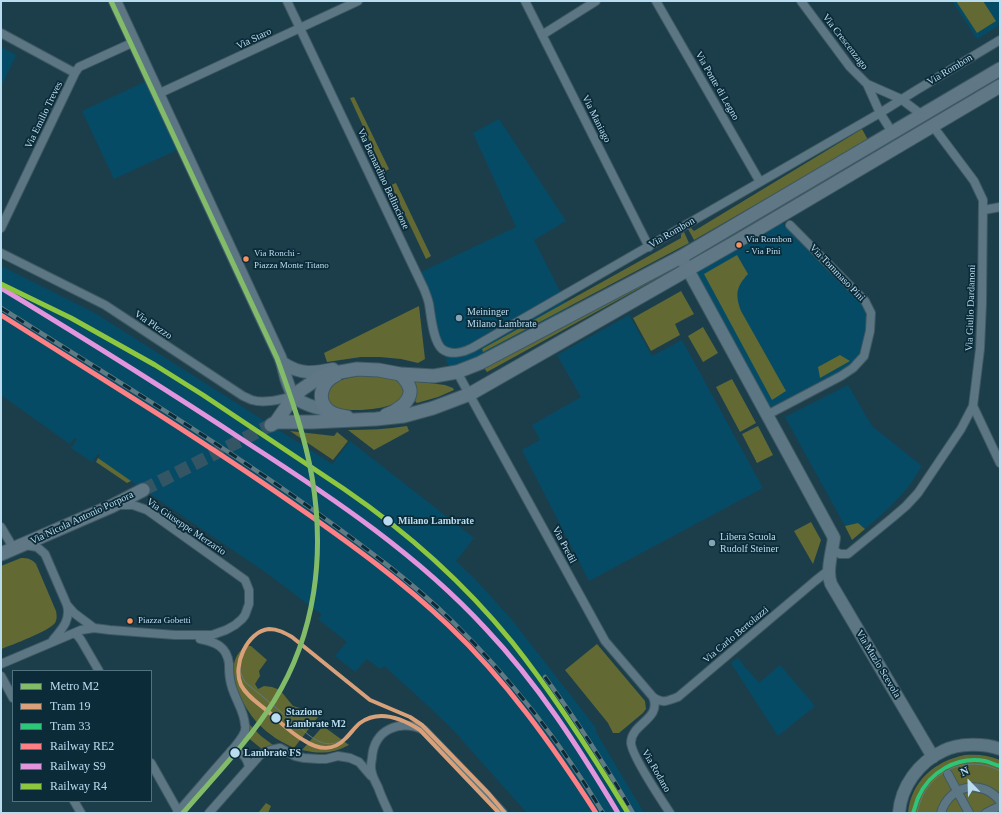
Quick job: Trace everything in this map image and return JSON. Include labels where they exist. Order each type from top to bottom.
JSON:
[{"type":"main road","points":[[1000,69],[680,257],[485,360],[457,372],[434,376],[400,374],[378,370],[352,370],[329,374],[317,379],[294,396],[273,423],[376,419],[404,416],[452,402],[470,394],[688,270],[1000,86]]},
{"type":"main road","points":[[922,115],[932,125]]},
{"type":"main road","points":[[892,132],[899,145]]},
{"type":"main road","points":[[352,370],[332,376],[323,388],[321,398],[329,411],[344,416],[362,419]]},
{"type":"main road","points":[[376,419],[396,410],[408,400],[410,396],[410,388],[408,383],[400,374]]},
{"type":"main road","name":"Via Nicola Antonio Porpora","points":[[1,554],[112,506],[143,490]]},
{"type":"street","points":[[115,1],[283,363],[288,384],[294,396],[307,404],[329,411]]},
{"type":"street","name":"Via Bernardino Bellincione","points":[[287,1],[424,289],[429,302],[433,328],[439,344],[442,349],[446,351],[463,352]]},
{"type":"street","name":"Via Staro","points":[[158,94],[358,1]]},
{"type":"street","name":"Via Maniago","points":[[525,1],[649,247]]},
{"type":"street","points":[[542,35],[596,1]]},
{"type":"street","name":"Via Ponte di Legno","points":[[656,1],[760,182]]},
{"type":"street","name":"Via Crescenzago","points":[[801,1],[850,67],[867,84],[901,99]]},
{"type":"street","points":[[1,33],[75,73]]},
{"type":"street","name":"Via Rombon","points":[[463,352],[649,247],[1000,40]]},
{"type":"street","name":"Via Emilio Treves","points":[[1,228],[79,67],[134,42]]},
{"type":"street","points":[[867,84],[880,112],[892,132]]},
{"type":"street","points":[[901,99],[922,115]]},
{"type":"street","points":[[932,125],[974,181],[983,200],[984,210],[1000,207]]},
{"type":"street","name":"Via Giulio Dardanoni","points":[[973,406],[980,350],[984,210]]},
{"type":"street","name":"Via Tommaso Pini","points":[[767,415],[841,376],[853,368],[864,356],[870,331],[871,313],[865,302],[790,225]]},
{"type":"street","name":"Via Plezzo","points":[[1,253],[105,304],[243,396],[253,401],[272,401],[294,396]]},
{"type":"street","points":[[680,257],[834,538],[829,570]]},
{"type":"street","points":[[283,363],[295,370],[304,372],[317,372],[345,367],[352,370]]},
{"type":"street","name":"Via Predil","points":[[457,372],[605,641],[653,697]]},
{"type":"street","points":[[973,406],[1000,463]]},
{"type":"street","points":[[833,550],[840,554],[848,554],[892,518],[918,493],[961,429],[973,406]]},
{"type":"street","name":"Via Giuseppe Merzario","points":[[112,506],[130,504],[146,510],[245,580],[249,590],[249,604],[245,615],[235,625],[212,635],[175,635]]},
{"type":"street","points":[[1,527],[18,547],[28,545],[37,547],[43,551],[47,559],[69,610],[68,617],[58,634],[51,642]]},
{"type":"street","points":[[47,559],[45,550],[46,544],[48,538],[56,530]]},
{"type":"street","name":"Via Carlo Bertolazzi","points":[[653,697],[668,702],[678,697],[829,570]]},
{"type":"street","name":"Via Muzio Scevola","points":[[829,570],[829,579],[831,584],[933,757]]},
{"type":"street","points":[[67,605],[74,613],[94,628]]},
{"type":"street","points":[[81,640],[94,628]]},
{"type":"street","points":[[1,664],[81,630],[94,628],[175,635],[209,641],[221,646],[229,664],[231,687],[243,712],[245,732],[231,751],[178,812],[152,765]]},
{"type":"street","points":[[74,633],[81,640],[98,670]]},
{"type":"street","points":[[1,676],[12,696]]},
{"type":"street","name":"Via Rodano","points":[[653,697],[655,706],[653,712],[635,731],[631,744],[636,757],[670,813]]},
{"type":"street","points":[[388,813],[371,772],[371,759],[375,742],[382,734],[392,728],[403,726],[424,730],[503,813]]},
{"type":"street","points":[[899,813],[905,789],[910,780],[924,763],[944,750],[970,745],[983,745],[1000,749]]},
{"type":"street","points":[[209,813],[261,754],[280,748],[295,756],[310,759],[326,759],[338,756],[350,758],[359,762],[367,770],[375,782]]},
{"type":"street","points":[[231,751],[238,751],[244,754],[248,760],[249,767]]},
{"type":"street","points":[[948,774],[969,813]]},
{"type":"street","points":[[941,813],[946,801],[951,796],[957,791],[968,788],[979,788],[986,790],[993,793],[1000,801]]},
{"type":"street","points":[[75,802],[81,813]]},
{"type":"street","points":[[986,813],[1000,806]]},
{"type":"shaded area","points":[[952,1],[1000,1],[1000,25],[977,39]]},
{"type":"shaded area","points":[[1,47],[16,55],[1,87]]},
{"type":"shaded area","points":[[149,80],[181,148],[114,179],[82,111]]},
{"type":"shaded area","points":[[499,119],[566,221],[534,240],[570,311],[451,372],[439,342],[419,273],[516,227],[473,133]]},
{"type":"shaded area","points":[[779,220],[862,302],[868,314],[863,353],[852,367],[768,412],[692,271]]},
{"type":"shaded area","points":[[1,266],[95,313],[332,464],[350,441],[474,538],[456,561],[475,579],[512,620],[596,728],[596,732],[644,813],[527,813],[454,731],[384,666],[380,669],[367,659],[355,672],[335,656],[347,642],[318,619],[322,615],[268,574],[131,481],[127,483],[96,462],[100,455],[98,454],[92,462],[71,448],[77,439],[74,438],[70,444],[1,395]]},
{"type":"shaded area","points":[[629,315],[652,356],[682,340],[763,488],[589,581],[522,450],[540,440],[532,425],[581,397],[557,355]]},
{"type":"shaded area","points":[[848,385],[872,426],[922,466],[909,486],[890,507],[865,529],[858,523],[845,526],[785,417]]},
{"type":"shaded area","points":[[738,658],[759,683],[780,665],[815,706],[778,736],[731,663]]},
{"type":"green space","points":[[956,1],[983,1],[996,21],[977,33]]},
{"type":"green space","points":[[354,97],[389,169],[384,172],[350,98]]},
{"type":"green space","points":[[862,129],[868,140],[694,240],[688,229],[691,228],[694,231]]},
{"type":"green space","points":[[396,183],[431,256],[426,259],[391,185]]},
{"type":"green space","points":[[684,232],[689,243],[483,352],[482,349],[681,238],[681,234]]},
{"type":"green space","points":[[737,255],[748,274],[741,283],[737,295],[741,311],[786,391],[772,400],[704,274]]},
{"type":"green space","points":[[664,271],[665,274],[487,372],[484,368]]},
{"type":"green space","points":[[681,291],[694,314],[675,324],[680,335],[651,351],[633,318]]},
{"type":"green space","points":[[419,306],[425,359],[418,363],[401,359],[361,357],[327,362],[324,353]]},
{"type":"green space","points":[[703,327],[718,353],[703,362],[688,336]]},
{"type":"green space","points":[[840,355],[850,361],[820,378],[818,367]]},
{"type":"green space","points":[[371,375],[389,377],[398,381],[404,390],[399,400],[393,404],[380,408],[361,410],[342,409],[329,403],[327,392],[334,384],[346,379]]},
{"type":"green space","points":[[732,379],[756,423],[740,432],[716,387]]},
{"type":"green space","points":[[414,381],[445,385],[453,388],[454,390],[438,397],[417,403],[415,401],[417,388]]},
{"type":"green space","points":[[407,426],[409,431],[374,450],[348,430],[378,429]]},
{"type":"green space","points":[[758,426],[773,455],[757,463],[742,434]]},
{"type":"green space","points":[[290,431],[334,436],[337,432],[348,441],[333,460]]},
{"type":"green space","points":[[98,458],[131,481],[127,483],[96,462]]},
{"type":"green space","points":[[811,522],[821,540],[813,564],[794,531]]},
{"type":"green space","points":[[858,523],[865,529],[852,540],[845,526]]},
{"type":"green space","points":[[21,558],[30,559],[36,564],[57,616],[55,623],[46,630],[1,649],[1,566]]},
{"type":"green space","points":[[597,644],[645,701],[646,709],[643,713],[619,733],[613,733],[608,723],[565,670]]},
{"type":"green space","points":[[247,646],[251,646],[267,660],[259,671],[260,676],[255,684],[258,689],[264,686],[280,690],[293,706],[312,712],[318,717],[294,748],[282,742],[261,727],[244,705],[234,678],[233,668],[239,652]]},
{"type":"green space","points":[[249,724],[273,746],[263,750],[246,736]]},
{"type":"green space","points":[[323,726],[349,745],[331,752],[302,750]]},
{"type":"green space","points":[[965,755],[983,755],[1000,760],[1000,813],[908,813],[914,791],[926,774],[944,762]]},
{"type":"green space","points":[[266,803],[271,806],[268,813],[258,813]]},
{"type":"tunnel","points":[[143,490],[271,425]]},
{"type":"tram line","name":"19","points":[[499,813],[420,730],[399,719],[383,716],[367,719],[360,723],[341,742],[326,748],[310,744],[287,729],[250,697],[241,685],[238,669],[243,651],[248,643],[261,631],[269,629],[278,630],[292,637],[370,700],[410,717],[422,725],[489,794],[505,813]]},
{"type":"tram line","points":[[243,653],[240,661],[240,668],[241,675],[245,682],[310,736],[320,742],[330,744],[339,742],[349,735]]},
{"type":"tram line","name":"33","points":[[913,813],[923,789],[929,781],[945,768],[964,761],[975,760],[985,761],[1000,766]]},
{"type":"tram line","points":[[917,813],[924,793],[942,773],[970,764],[980,764],[1000,771]]},
{"type":"railway","points":[[1,308],[160,408],[278,485],[404,578],[453,622],[515,689],[570,762],[603,813]]},
{"type":"railway","points":[[545,677],[591,744],[633,813]]},
{"type":"metro line","name":"M2","points":[[111,1],[277,358],[306,447],[316,506],[317,564],[314,592],[308,621],[288,675],[274,701],[254,730],[183,813]]},
{"type":"rail line","name":"R4","points":[[1,284],[71,318],[155,365],[203,395],[344,489],[412,541],[474,599],[494,620],[528,662],[573,726],[628,813]]},
{"type":"rail line","name":"S9","points":[[1,288],[157,384],[312,485],[374,529],[432,576],[486,629],[523,672],[557,717],[618,813]]},
{"type":"rail line","name":"RE2","points":[[1,315],[265,484],[358,550],[431,609],[490,668],[528,714],[596,813]]},
{"type":"place","name":"Via Rombon - Via Pini","points":[[739,245]]},
{"type":"place","name":"Via Ronchi - Piazza Monte Titano","points":[[246,259]]},
{"type":"place","name":"Meininger Milano Lambrate","points":[[459,318]]},
{"type":"place","name":"Milano Lambrate","points":[[388,521]]},
{"type":"place","name":"Libera Scuola Rudolf Steiner","points":[[712,543]]},
{"type":"place","name":"Piazza Gobetti","points":[[130,621]]},
{"type":"place","name":"Stazione Lambrate M2","points":[[276,718]]},
{"type":"place","name":"Lambrate FS","points":[[235,753]]}]
